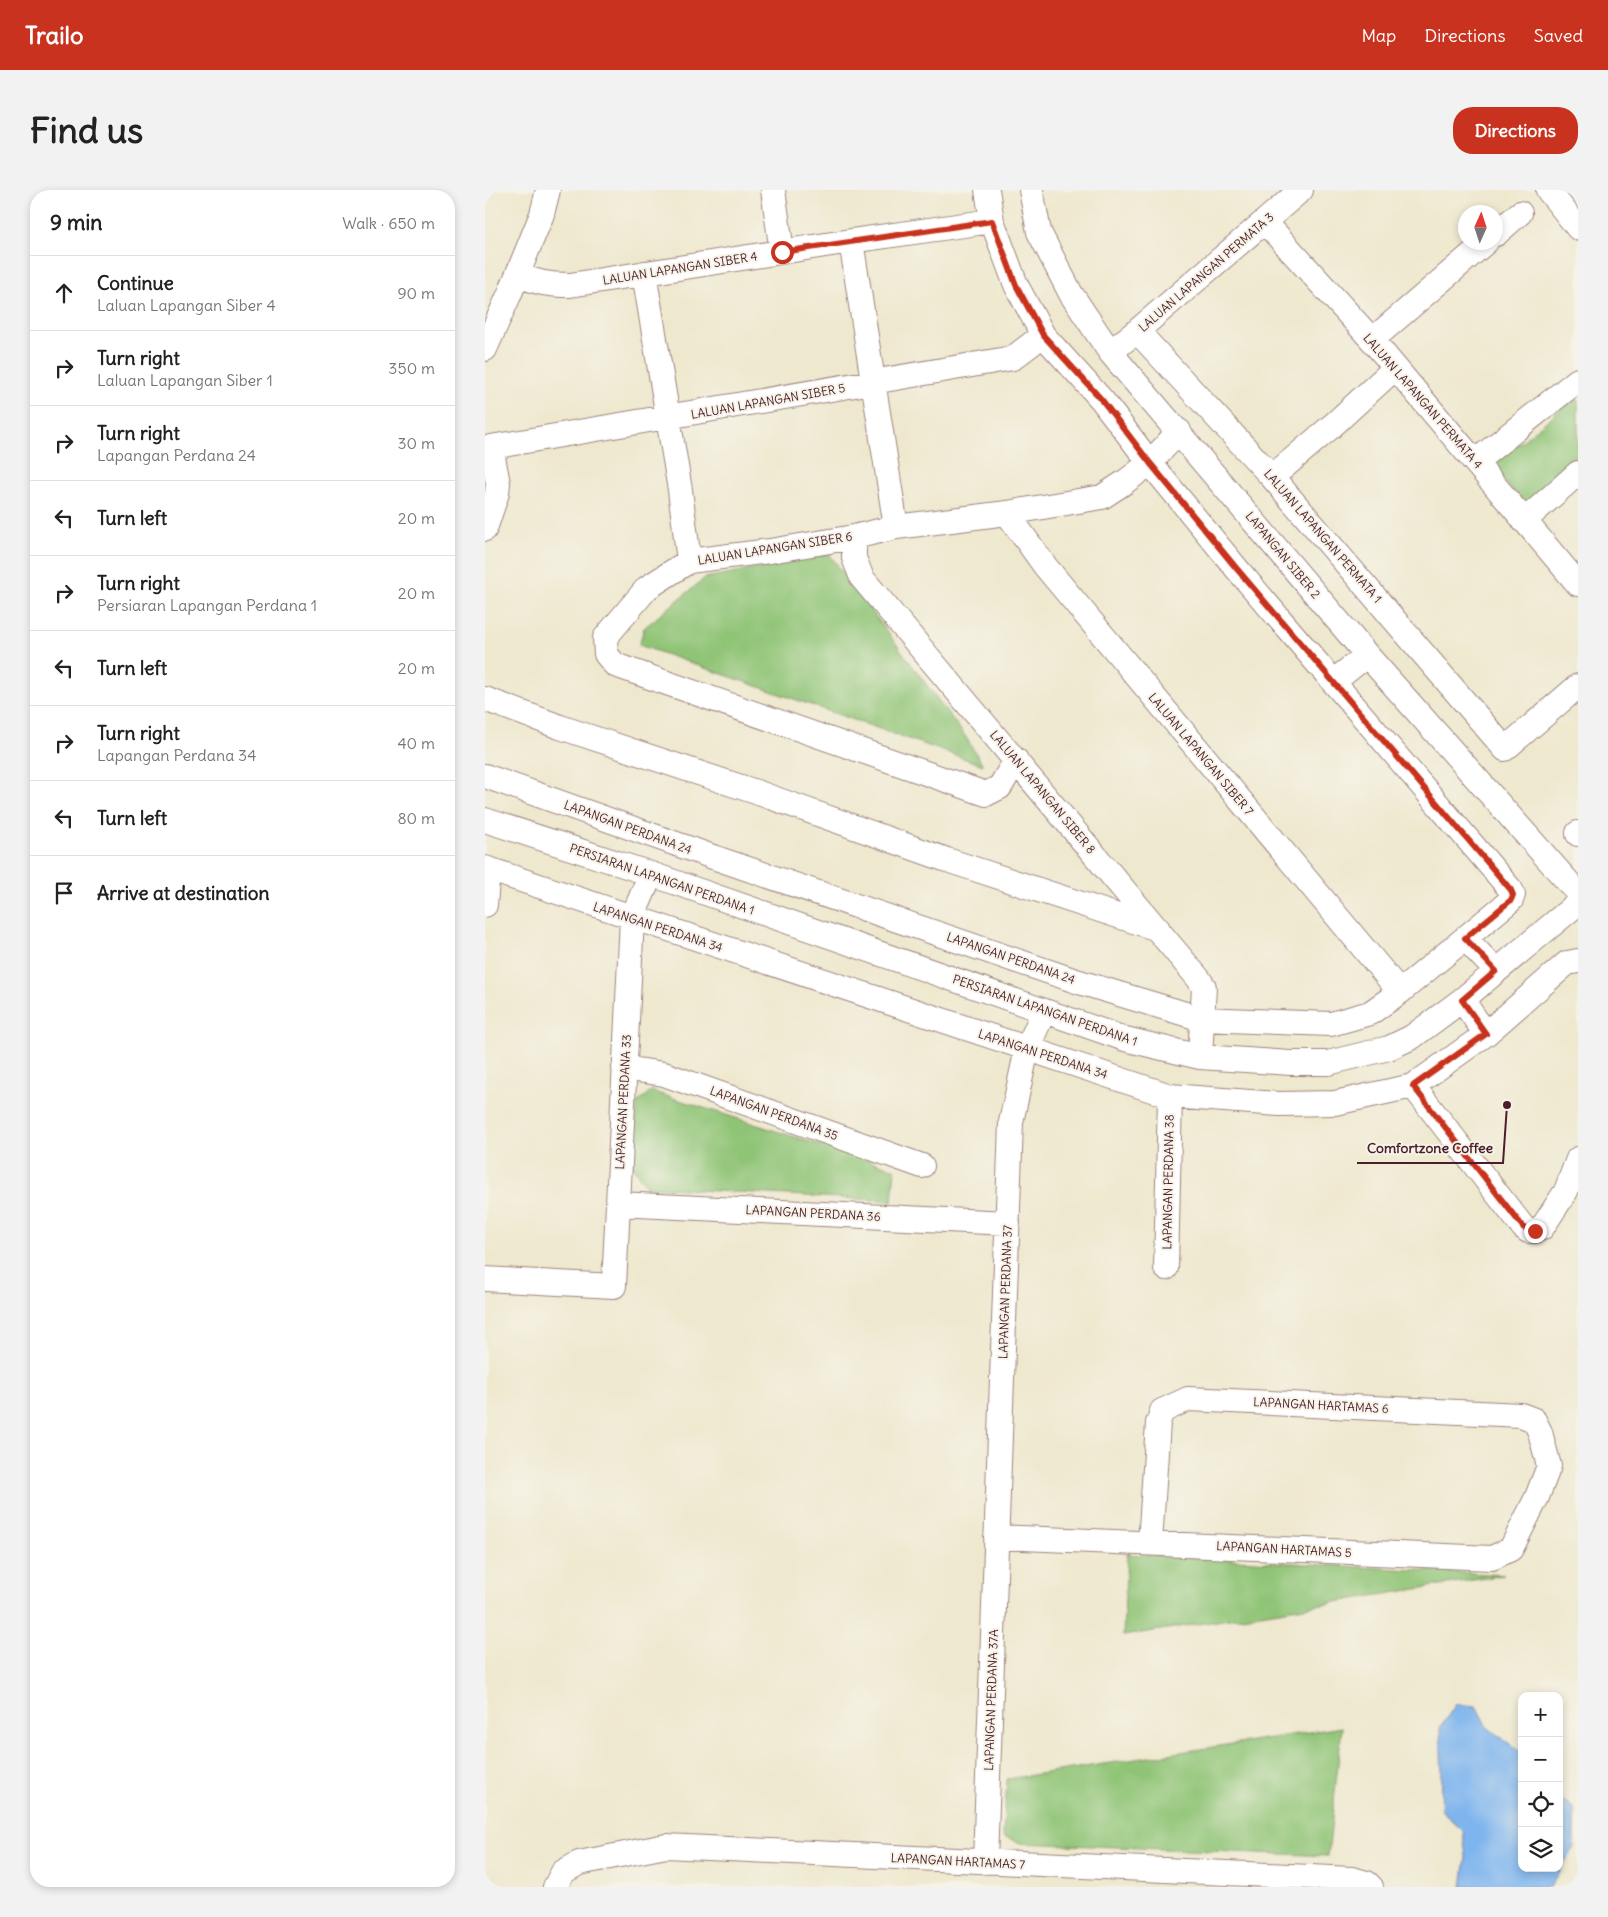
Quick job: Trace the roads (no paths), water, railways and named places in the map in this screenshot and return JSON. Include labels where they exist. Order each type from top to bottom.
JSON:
[{"type":"street","points":[[485,349],[542,214],[548,190]]},
{"type":"street","points":[[773,190],[782,252]]},
{"type":"street","points":[[987,190],[992,221],[1016,285],[1043,335],[1102,400],[1150,463],[1333,682],[1367,655]]},
{"type":"street","name":"LAPANGAN SIBER 2","points":[[1031,190],[1039,232],[1071,294],[1110,352],[1179,431],[1367,655],[1578,893]]},
{"type":"street","name":"LALUAN LAPANGAN PERMATA 3","points":[[1110,352],[1301,190]]},
{"type":"street","points":[[1548,190],[1578,228]]},
{"type":"street","points":[[1503,227],[1520,213]]},
{"type":"street","name":"LALUAN LAPANGAN SIBER 4","points":[[518,274],[529,280],[547,285],[570,285],[992,221]]},
{"type":"street","name":"LALUAN LAPANGAN PERMATA 4","points":[[1265,222],[1372,340],[1394,369],[1578,584]]},
{"type":"street","points":[[851,241],[896,527]]},
{"type":"street","points":[[1372,340],[1477,250]]},
{"type":"street","points":[[644,273],[680,490],[689,561]]},
{"type":"street","name":"LALUAN LAPANGAN PERMATA 1","points":[[1137,331],[1272,477],[1505,749],[1578,686]]},
{"type":"street","name":"LALUAN LAPANGAN SIBER 5","points":[[488,447],[1013,358],[1043,335]]},
{"type":"street","points":[[1272,477],[1394,369]]},
{"type":"street","points":[[1475,462],[1578,380]]},
{"type":"street","name":"LALUAN LAPANGAN SIBER 6","points":[[1016,760],[1001,787],[986,794],[615,665],[606,654],[605,638],[647,588],[689,561],[770,551],[853,537],[896,527],[1007,513],[1102,497],[1150,463],[1179,431]]},
{"type":"street","points":[[485,529],[497,493],[498,483],[488,447]]},
{"type":"street","points":[[1524,521],[1578,473]]},
{"type":"street","name":"LALUAN LAPANGAN SIBER 7","points":[[1007,513],[1045,566],[1400,992]]},
{"type":"street","name":"LALUAN LAPANGAN SIBER 8","points":[[853,537],[854,558],[862,578],[1158,929],[1204,987],[1200,1057]]},
{"type":"street","name":"LAPANGAN PERDANA 24","points":[[485,776],[713,857],[1076,981],[1202,1019],[1331,1024],[1370,1013],[1400,992],[1511,900],[1513,895],[1511,890],[1333,682]]},
{"type":"street","points":[[485,699],[947,860],[1158,929]]},
{"type":"street","name":"PERSIARAN LAPANGAN PERDANA 1","points":[[485,820],[651,874],[1125,1039],[1200,1057],[1291,1063],[1328,1063],[1389,1048],[1412,1037],[1462,1000],[1578,903]]},
{"type":"street","points":[[485,905],[486,868]]},
{"type":"street","name":"LAPANGAN PERDANA 34","points":[[486,868],[1170,1096],[1279,1104],[1335,1103],[1413,1086],[1486,1034],[1567,963],[1578,961]]},
{"type":"street","points":[[632,918],[651,874]]},
{"type":"street","name":"LAPANGAN PERDANA 33","points":[[485,1279],[614,1286],[632,918]]},
{"type":"street","points":[[1465,938],[1496,971]]},
{"type":"street","points":[[1462,1000],[1486,1034]]},
{"type":"street","name":"LAPANGAN PERDANA 37","points":[[996,1537],[1011,1122],[1027,1049],[1044,1011]]},
{"type":"street","name":"LAPANGAN PERDANA 35","points":[[625,1068],[664,1074],[922,1166]]},
{"type":"street","points":[[1413,1086],[1528,1231],[1542,1228],[1566,1191],[1578,1159]]},
{"type":"street","name":"LAPANGAN PERDANA 38","points":[[1166,1268],[1170,1096]]},
{"type":"street","name":"LAPANGAN PERDANA 36","points":[[618,1204],[1007,1223]]},
{"type":"street","name":"LAPANGAN HARTAMAS 6","points":[[1150,1543],[1158,1423],[1162,1411],[1188,1399],[1521,1415],[1534,1420],[1540,1432],[1549,1466],[1537,1498]]},
{"type":"street","name":"LAPANGAN HARTAMAS 5","points":[[996,1537],[1492,1558],[1511,1549],[1537,1498]]},
{"type":"street","name":"LAPANGAN PERDANA 37A","points":[[985,1862],[996,1537]]},
{"type":"street","name":"LAPANGAN HARTAMAS 7","points":[[555,1887],[563,1872],[579,1863],[666,1846],[1352,1879],[1367,1883],[1371,1887]]},
{"type":"water","points":[[1456,1704],[1476,1706],[1487,1727],[1518,1750],[1518,1872],[1559,1872],[1550,1887],[1462,1887],[1466,1857],[1463,1831],[1441,1810],[1440,1728]]},
{"type":"water","points":[[1563,1801],[1574,1808],[1574,1847],[1563,1865]]},
{"type":"place","name":"Comfortzone Coffee","points":[[1507,1105]]}]
